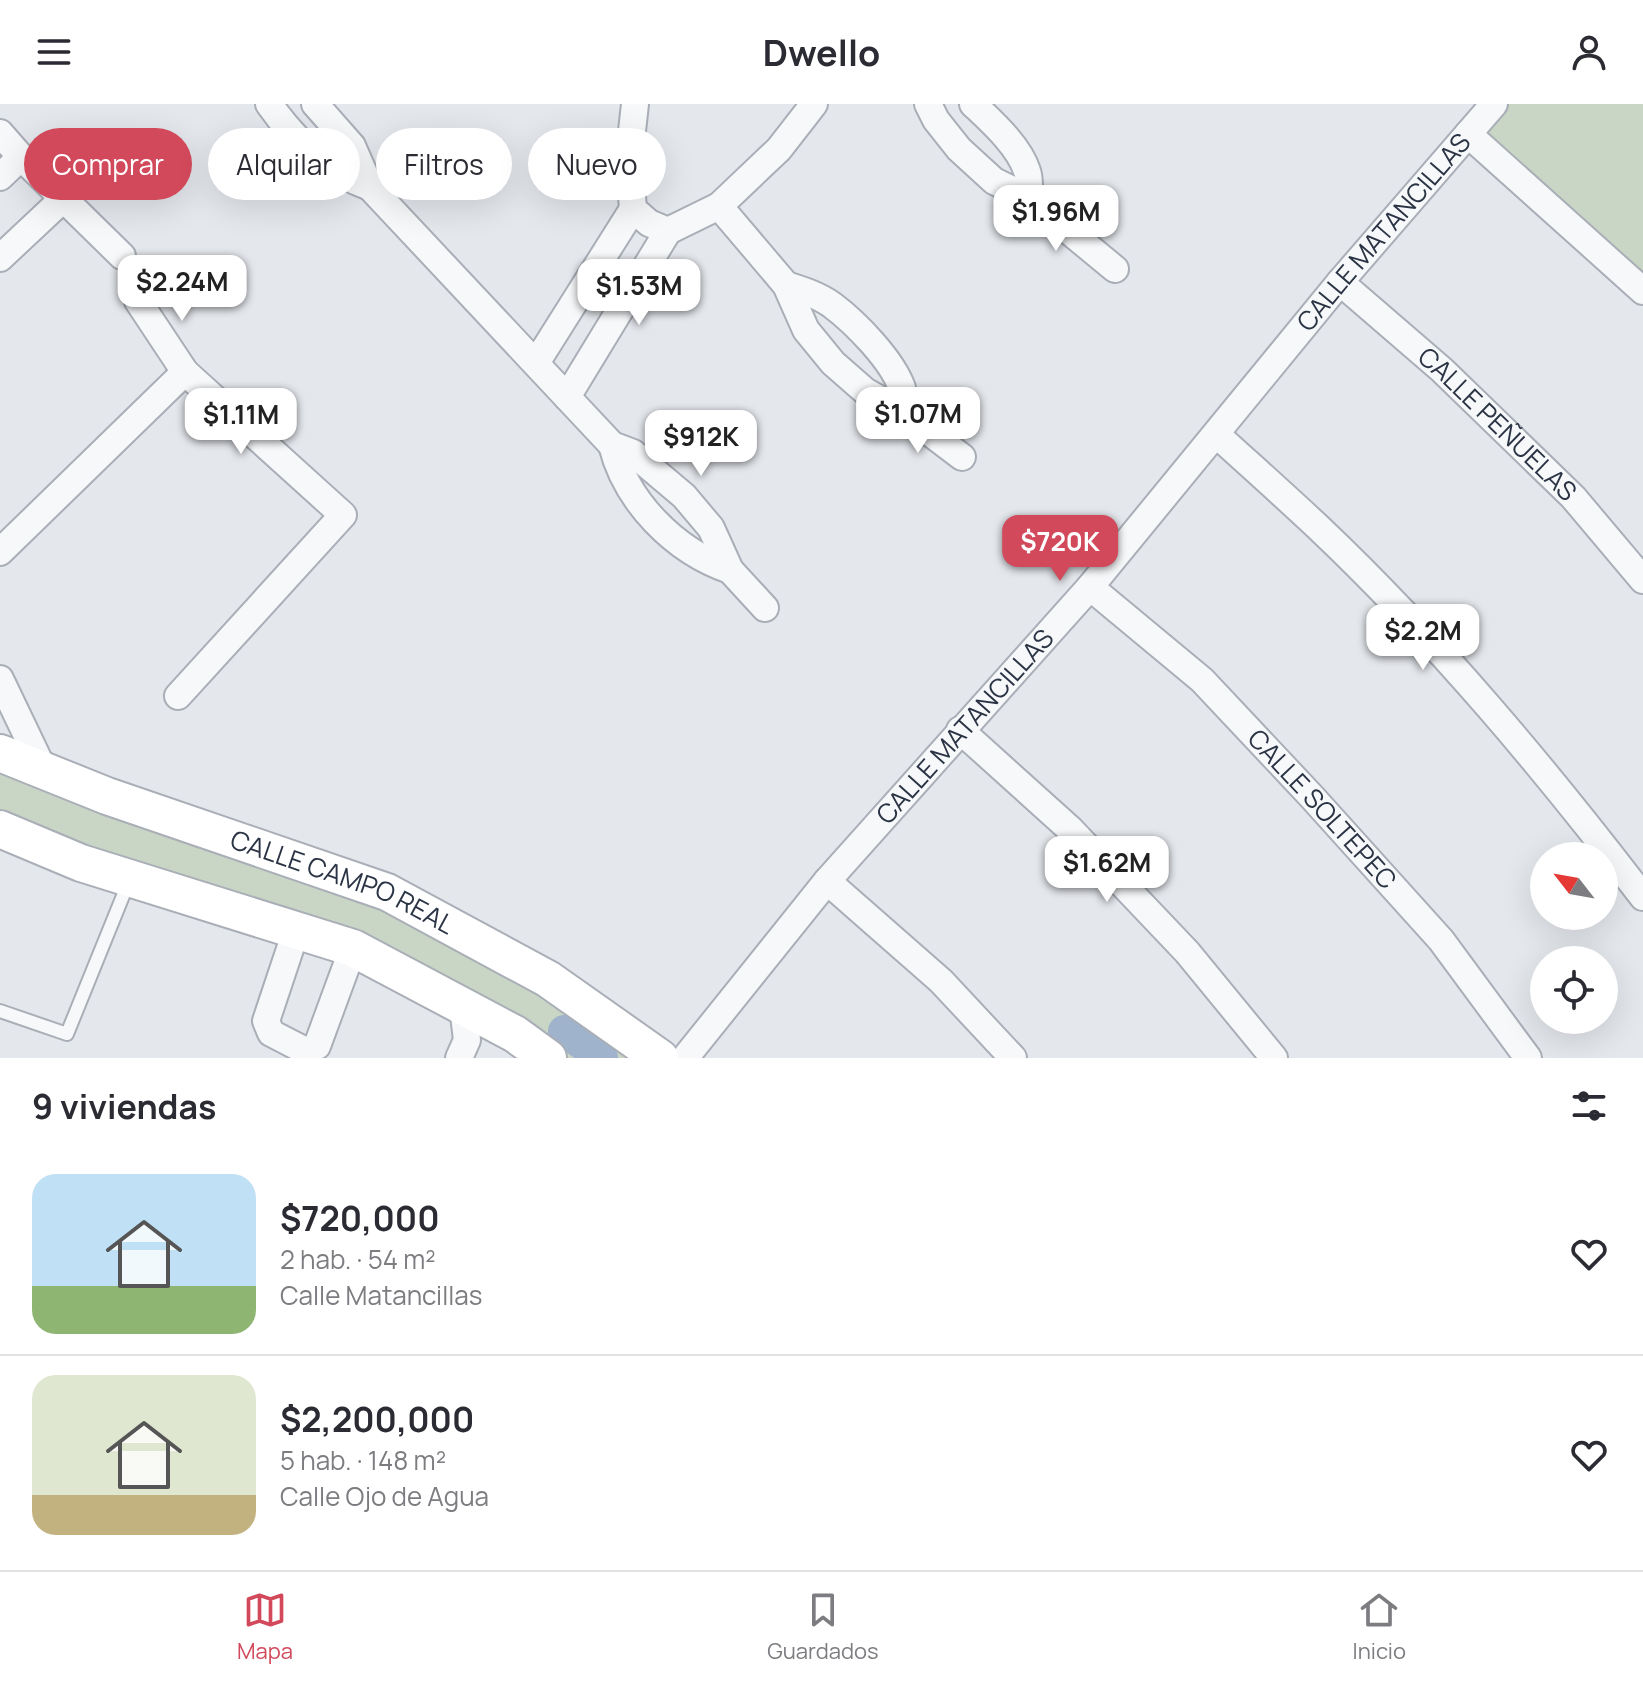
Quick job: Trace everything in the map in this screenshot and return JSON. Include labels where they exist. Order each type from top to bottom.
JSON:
[{"type":"street","points":[[269,104],[299,141],[328,168],[370,187]]},
{"type":"street","points":[[315,104],[352,146],[370,187],[612,445],[633,453],[684,496],[711,528],[730,570],[765,608]]},
{"type":"street","points":[[536,363],[633,209],[629,158],[635,104]]},
{"type":"street","points":[[567,397],[668,231],[719,206],[779,149],[814,104]]},
{"type":"street","points":[[928,104],[936,120],[959,149],[994,181],[1029,198],[1115,269]]},
{"type":"street","points":[[973,104],[1021,158],[1029,174],[1029,198]]},
{"type":"street","name":"CALLE MATANCILLAS","points":[[685,1058],[827,881],[1090,587],[1340,282],[1494,104]]},
{"type":"street","points":[[0,133],[24,160]]},
{"type":"street","points":[[1468,134],[1643,291]]},
{"type":"street","points":[[0,177],[21,157]]},
{"type":"street","points":[[0,258],[62,200]]},
{"type":"street","points":[[66,200],[122,256]]},
{"type":"street","points":[[719,206],[786,285],[806,330],[833,363],[865,391],[904,413],[962,457]]},
{"type":"street","points":[[633,209],[649,223],[668,231]]},
{"type":"street","name":"CALLE PEÑUELAS","points":[[1340,282],[1442,370],[1573,497],[1643,580]]},
{"type":"street","points":[[786,285],[810,293],[831,305],[864,335],[892,369],[903,390],[904,413]]},
{"type":"street","points":[[138,301],[185,372],[343,515],[178,696]]},
{"type":"street","points":[[0,552],[185,372]]},
{"type":"street","points":[[1216,434],[1320,529],[1436,649],[1567,799],[1643,897]]},
{"type":"street","points":[[612,445],[618,468],[629,489],[659,524],[687,550],[708,563],[730,570]]},
{"type":"street","name":"CALLE SOLTEPEC","points":[[1090,587],[1202,680],[1312,797],[1441,940],[1528,1058]]},
{"type":"street","points":[[0,679],[44,771]]},
{"type":"street","points":[[960,730],[1082,841],[1187,952],[1274,1058]]},
{"type":"street","name":"CALLE CAMPO REAL","points":[[0,753],[107,796],[387,892],[548,979],[660,1058]]},
{"type":"street","points":[[0,829],[81,863],[353,948],[515,1034],[534,1056]]},
{"type":"street","points":[[827,881],[941,981],[1013,1058]]},
{"type":"street","points":[[296,931],[266,1021],[271,1033],[306,1051],[317,1046],[353,948]]},
{"type":"street","points":[[459,1058],[467,1040],[463,1007]]},
{"type":"lane","points":[[0,1011],[67,1034],[131,878]]},
{"type":"green space","points":[[1494,104],[1643,104],[1643,291],[1468,134]]},
{"type":"green space","points":[[0,753],[387,892],[660,1058],[548,1058],[353,948],[0,829]]},
{"type":"waterway","points":[[564,1031],[602,1058]]}]
